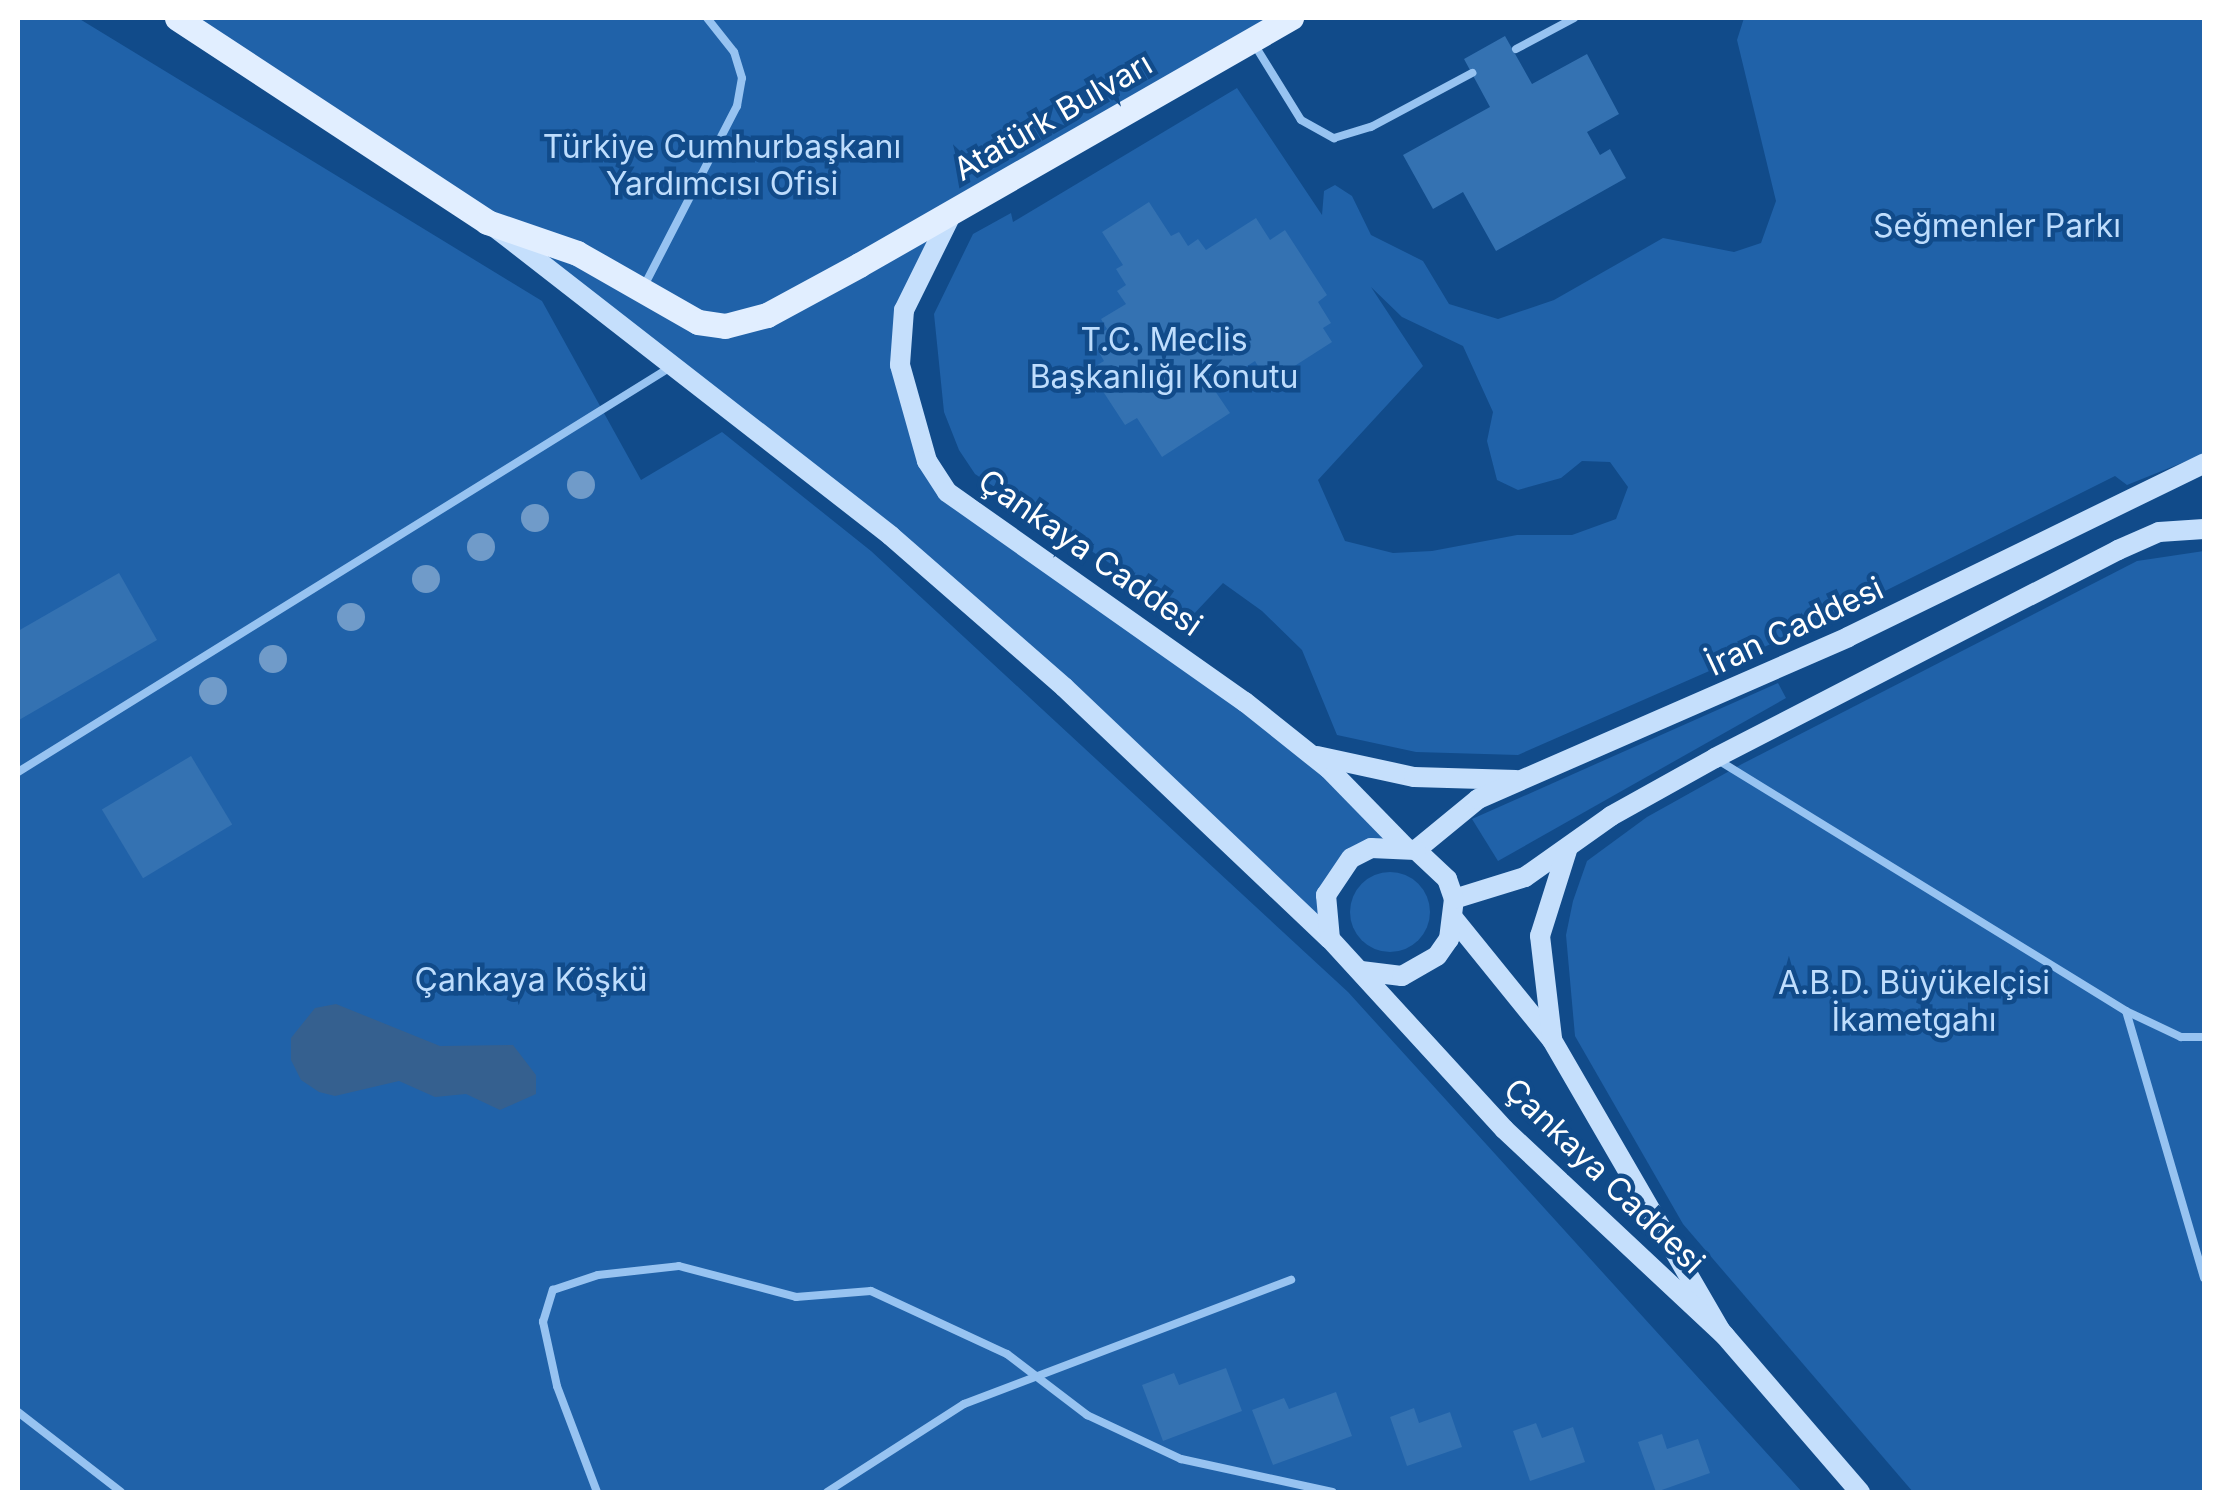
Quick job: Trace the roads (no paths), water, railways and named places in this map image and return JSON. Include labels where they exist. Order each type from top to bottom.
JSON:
[{"type":"main road","name":"Çankaya Caddesi","points":[[177,18],[487,222],[992,624],[1330,939],[1504,1129],[1722,1333],[1860,1492]]},
{"type":"main road","name":"Atatürk Bulvarı","points":[[952,213],[1291,18]]},
{"type":"main road","name":"Çankaya Caddesi","points":[[487,222],[576,254],[698,322],[742,324],[952,213]]},
{"type":"main road","name":"Çankaya Caddesi","points":[[952,213],[904,310],[900,365],[927,461],[947,492],[1310,754],[1410,849],[1434,863],[1454,909],[1552,1040],[1722,1333]]},
{"type":"main road","name":"İran Caddesi","points":[[1410,849],[1478,800],[1848,637],[2204,462]]},
{"type":"main road","points":[[1361,971],[1402,976],[1421,969],[1438,956],[1454,909],[1525,877],[1568,846],[1714,758],[2141,539],[2204,528]]},
{"type":"main road","points":[[1310,754],[1414,777],[1523,780]]},
{"type":"main road","points":[[1552,1040],[1540,936],[1568,846]]},
{"type":"main road","points":[[1330,939],[1324,917],[1335,874],[1371,848],[1410,849]]},
{"type":"lane","points":[[642,292],[737,106],[742,78],[734,52],[707,18]]},
{"type":"lane","points":[[1516,48],[1574,18]]},
{"type":"lane","points":[[1252,40],[1301,120],[1334,138],[1371,127],[1472,73]]},
{"type":"lane","points":[[18,772],[672,366]]},
{"type":"lane","points":[[1714,758],[2126,1010],[2181,1037],[2204,1038]]},
{"type":"lane","points":[[2126,1010],[2204,1278]]},
{"type":"lane","points":[[597,1492],[556,1386],[543,1322],[552,1290],[598,1275],[679,1266],[796,1297],[871,1291],[1007,1354],[1087,1415],[1181,1459],[1332,1492]]},
{"type":"lane","points":[[827,1492],[964,1404],[1290,1280]]},
{"type":"lane","points":[[18,1412],[122,1492]]},
{"type":"park label","name":"Türkiye Cumhurbaşkanı Yardımcısı Ofisi","points":[[722,166]]},
{"type":"park label","name":"Seğmenler Parkı","points":[[1997,226]]},
{"type":"park label","name":"T.C. Meclis Başkanlığı Konutu","points":[[1164,360]]},
{"type":"park label","name":"Çankaya Köşkü","points":[[531,980]]},
{"type":"park label","name":"A.B.D. Büyükelçisi İkametgahı","points":[[1914,1002]]}]
